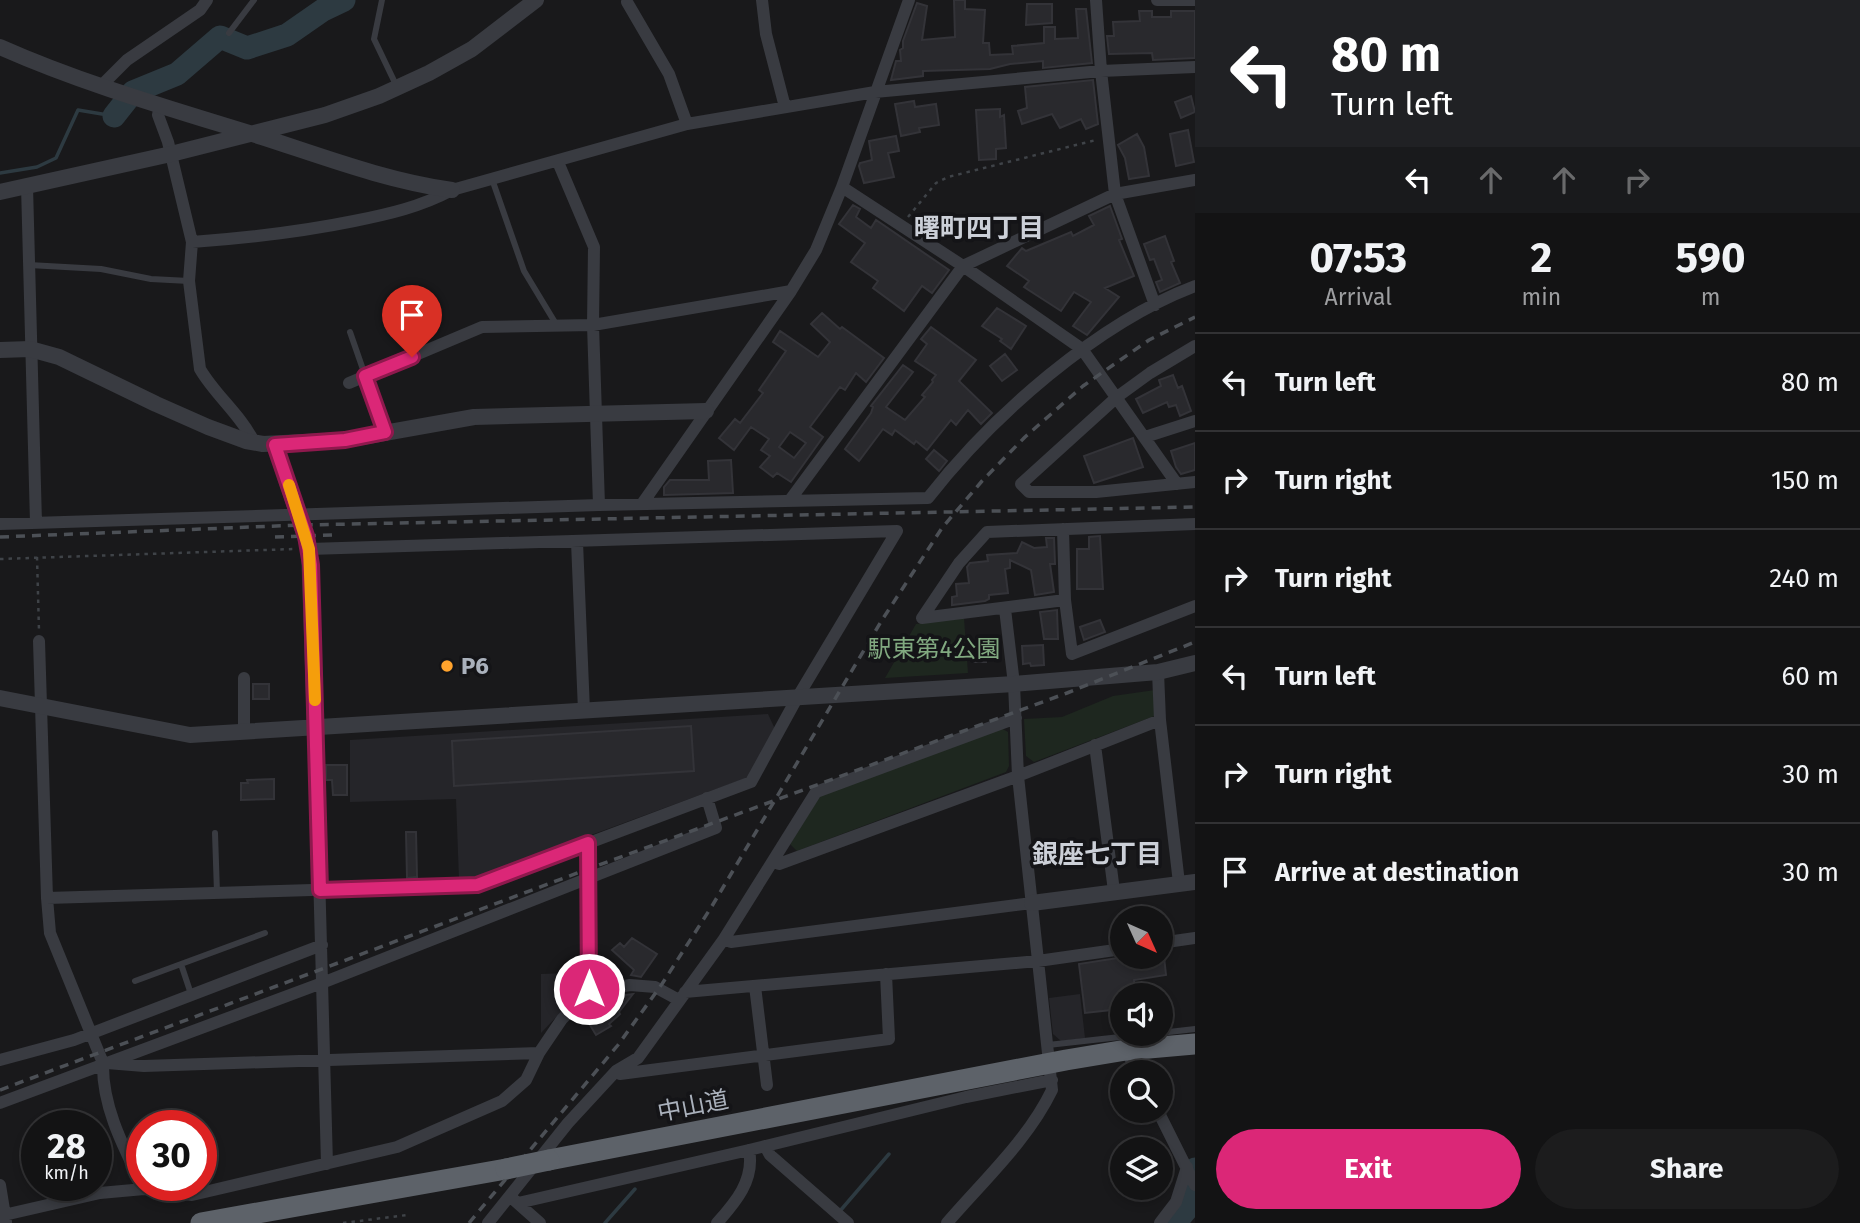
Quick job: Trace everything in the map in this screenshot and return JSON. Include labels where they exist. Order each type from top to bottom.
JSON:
[{"type":"highway","name":"中山道","points":[[201,1223],[506,1169],[1049,1063],[1126,1050],[1195,1044]]},
{"type":"street","points":[[0,192],[171,154],[325,115],[429,73],[472,49],[536,0]]},
{"type":"street","points":[[762,0],[765,34],[785,107]]},
{"type":"street","points":[[642,504],[791,291],[816,250],[842,187],[909,0]]},
{"type":"street","points":[[1096,0],[1115,194],[1154,304]]},
{"type":"street","points":[[1157,0],[1195,0]]},
{"type":"street","points":[[627,2],[669,74],[687,124]]},
{"type":"street","points":[[102,85],[127,60],[200,3]]},
{"type":"street","points":[[0,47],[40,65],[248,133],[393,178],[452,190]]},
{"type":"street","points":[[192,242],[299,232],[399,212],[428,203],[452,190],[687,124],[874,92],[1101,71],[1195,67]]},
{"type":"street","points":[[160,105],[158,115],[171,154],[192,242],[189,281],[200,369],[207,382],[254,442]]},
{"type":"street","points":[[558,162],[594,247],[593,325],[599,505]]},
{"type":"street","points":[[790,500],[963,266],[1115,194],[1195,180]]},
{"type":"street","points":[[27,186],[36,523]]},
{"type":"street","points":[[842,187],[963,266],[1082,349],[1177,484]]},
{"type":"street","points":[[0,524],[599,505],[928,498],[952,468],[1010,409],[1082,349],[1154,304],[1195,286]]},
{"type":"street","points":[[349,383],[482,327],[593,325],[791,291]]},
{"type":"street","points":[[1195,346],[1117,397],[1021,484],[1029,492],[1096,492],[1195,482]]},
{"type":"street","points":[[0,350],[30,349],[59,356],[156,404],[233,436],[275,445],[345,440],[474,417],[706,411]]},
{"type":"street","points":[[1145,437],[1195,421]]},
{"type":"street","points":[[275,445],[309,549],[327,1164]]},
{"type":"street","points":[[1065,600],[922,618],[959,563],[987,532],[1195,524]]},
{"type":"street","points":[[1063,529],[1065,600],[1072,654],[1195,606]]},
{"type":"street","points":[[47,898],[477,885],[751,782],[797,698],[897,531],[309,549]]},
{"type":"street","points":[[576,542],[584,711]]},
{"type":"street","points":[[947,1223],[1016,1144],[1044,1108],[1052,1090],[1018,776],[1014,684],[1005,609]]},
{"type":"street","points":[[39,641],[50,933],[103,1063],[103,1077],[116,1132],[126,1152]]},
{"type":"street","points":[[0,698],[190,735],[1014,684],[1158,672],[1195,663]]},
{"type":"street","points":[[724,939],[731,942],[1187,883],[1160,720],[1158,672]]},
{"type":"street","points":[[244,678],[244,731]]},
{"type":"street","points":[[488,1223],[514,1200],[568,1124],[616,1071],[638,1058],[724,939],[816,792],[1016,718]]},
{"type":"street","points":[[774,862],[779,864],[1018,776],[1160,720]]},
{"type":"street","points":[[1095,745],[1114,891]]},
{"type":"street","points":[[0,1103],[322,982],[716,828],[707,798]]},
{"type":"street","points":[[588,843],[589,992]]},
{"type":"street","points":[[1173,942],[1195,939]]},
{"type":"street","points":[[0,1060],[74,1040],[322,944]]},
{"type":"street","points":[[217,1189],[397,1147],[502,1101],[526,1080],[539,1053],[562,1019],[589,992],[617,985],[642,986],[655,987],[682,996],[755,986],[1038,961],[1110,951]]},
{"type":"street","points":[[616,1071],[620,1074],[889,1039],[886,974]]},
{"type":"street","points":[[755,986],[767,1085]]},
{"type":"street","points":[[1126,1050],[1131,1060]]},
{"type":"street","points":[[103,1063],[144,1066],[539,1053]]},
{"type":"street","points":[[514,1200],[749,1150],[966,1097],[1049,1063]]},
{"type":"street","points":[[1160,1223],[1191,1176],[1164,1123]]},
{"type":"street","points":[[765,1146],[770,1155],[848,1223]]},
{"type":"street","points":[[717,1223],[742,1194],[751,1159],[749,1150]]},
{"type":"street","points":[[0,1185],[3,1218],[100,1193],[126,1191]]},
{"type":"street","points":[[514,1200],[540,1223]]},
{"type":"lane","points":[[229,33],[254,0]]},
{"type":"lane","points":[[382,0],[374,39],[397,88]]},
{"type":"lane","points":[[492,179],[524,271],[557,326]]},
{"type":"lane","points":[[29,265],[101,269],[151,279],[189,281]]},
{"type":"lane","points":[[350,332],[385,432]]},
{"type":"lane","points":[[215,833],[217,893]]},
{"type":"lane","points":[[135,981],[265,933]]},
{"type":"lane","points":[[181,964],[191,995]]},
{"type":"lane","points":[[1173,1032],[1195,1029]]},
{"type":"lane","points":[[1049,1063],[1110,1045]]},
{"type":"path","points":[[902,226],[921,198],[936,183],[948,177],[1108,136]]},
{"type":"path","points":[[0,559],[309,549]]},
{"type":"path","points":[[37,557],[39,641]]},
{"type":"path","points":[[343,1223],[407,1215]]},
{"type":"shaded area","points":[[768,714],[775,729],[749,777],[471,879],[459,879],[456,799],[350,802],[350,740]]},
{"type":"shaded area","points":[[570,973],[580,992],[541,1033],[541,974]]},
{"type":"shaded area","points":[[1080,994],[1085,1038],[1061,1041],[1053,1034],[1049,998]]},
{"type":"green space","name":"駅東第4公園","points":[[964,618],[968,673],[885,678],[916,624]]},
{"type":"green space","points":[[1155,690],[1157,715],[1034,762],[1026,756],[1024,719],[1062,717],[1113,696]]},
{"type":"green space","points":[[1001,728],[1008,732],[1009,766],[1006,772],[797,851],[790,844],[820,796]]},
{"type":"building","points":[[954,0],[965,0],[965,9],[985,10],[983,43],[989,43],[990,55],[1013,54],[1012,46],[1044,43],[1044,27],[1055,27],[1055,39],[1078,38],[1076,9],[1086,9],[1092,63],[1043,68],[1043,61],[990,69],[923,71],[923,76],[891,80],[896,61],[901,61],[900,50],[903,48],[917,3],[927,6],[922,40],[955,37]]},
{"type":"building","points":[[1027,4],[1052,4],[1052,23],[1026,25]]},
{"type":"building","points":[[1139,11],[1152,11],[1152,17],[1171,17],[1171,11],[1195,11],[1195,58],[1153,60],[1152,53],[1109,54],[1107,36],[1114,36],[1113,22],[1140,21]]},
{"type":"building","points":[[1093,80],[1098,124],[1086,129],[1081,119],[1060,128],[1052,114],[1022,124],[1018,111],[1027,108],[1025,87]]},
{"type":"building","points":[[1191,96],[1195,112],[1181,118],[1175,102]]},
{"type":"building","points":[[914,101],[915,107],[936,104],[939,125],[919,128],[920,132],[901,136],[895,104]]},
{"type":"building","points":[[1000,109],[1000,117],[1004,115],[1006,148],[996,149],[996,159],[979,160],[976,110]]},
{"type":"building","points":[[1188,130],[1194,162],[1176,166],[1170,134]]},
{"type":"building","points":[[1137,134],[1144,147],[1149,176],[1129,179],[1125,158],[1118,145]]},
{"type":"building","points":[[896,136],[899,151],[888,153],[894,177],[864,183],[859,166],[860,163],[872,160],[869,141]]},
{"type":"building","points":[[853,205],[860,209],[856,217],[871,228],[876,220],[949,270],[932,293],[922,286],[904,311],[873,288],[878,281],[851,262],[865,243],[839,224]]},
{"type":"building","points":[[1110,206],[1122,239],[1119,240],[1134,276],[1105,288],[1119,297],[1087,335],[1073,326],[1091,302],[1074,292],[1061,311],[1024,287],[1029,281],[1007,266],[1022,248],[1026,251],[1071,232],[1073,236],[1094,225],[1089,216]]},
{"type":"building","points":[[1165,236],[1174,261],[1171,262],[1180,283],[1160,292],[1156,282],[1162,280],[1154,259],[1150,260],[1144,244]]},
{"type":"building","points":[[997,308],[1026,326],[1011,349],[1000,341],[1002,339],[982,326]]},
{"type":"building","points":[[822,313],[840,329],[842,327],[884,358],[866,382],[856,373],[845,390],[840,387],[810,427],[823,437],[791,482],[777,473],[773,477],[760,467],[770,456],[761,450],[769,439],[751,427],[734,450],[719,438],[735,419],[740,423],[763,393],[759,390],[786,351],[773,342],[780,331],[818,357],[830,342],[811,324]],"holes":[[[790,432],[806,443],[794,458],[779,447]]]},
{"type":"building","points":[[931,327],[976,360],[959,381],[992,413],[981,424],[968,410],[956,425],[951,420],[927,450],[895,430],[892,435],[883,429],[859,461],[845,449],[871,413],[871,406],[903,365],[913,372],[886,407],[905,420],[925,397],[922,395],[936,375],[915,361],[927,344],[921,339]]},
{"type":"building","points":[[1005,354],[1017,370],[1002,381],[990,366]]},
{"type":"building","points":[[1173,375],[1178,388],[1182,386],[1191,411],[1180,416],[1176,405],[1169,407],[1167,402],[1143,413],[1136,399],[1161,386],[1159,380]]},
{"type":"building","points":[[1133,438],[1143,467],[1094,483],[1084,456]]},
{"type":"building","points":[[1195,443],[1195,470],[1181,474],[1171,451]]},
{"type":"building","points":[[934,450],[947,461],[939,471],[926,459]]},
{"type":"building","points":[[731,460],[733,493],[664,495],[664,487],[670,480],[709,480],[708,461]]},
{"type":"building","points":[[1100,536],[1103,589],[1077,589],[1077,549],[1089,549],[1089,537]]},
{"type":"building","points":[[1046,538],[1054,538],[1055,564],[1050,564],[1054,592],[1035,595],[1031,570],[1010,560],[1010,568],[1005,569],[1008,593],[989,595],[989,599],[985,601],[952,605],[952,597],[957,596],[956,584],[969,583],[967,567],[970,563],[988,561],[987,555],[1017,553],[1022,542],[1034,548],[1047,547]]},
{"type":"building","points":[[1057,610],[1058,639],[1044,639],[1040,612]]},
{"type":"building","points":[[1100,620],[1105,632],[1084,640],[1080,627]]},
{"type":"building","points":[[973,643],[985,643],[986,662],[974,662]]},
{"type":"building","points":[[1043,645],[1044,665],[1023,664],[1022,646]]},
{"type":"building","points":[[253,684],[269,684],[269,699],[253,699]]},
{"type":"building","points":[[691,726],[694,771],[454,786],[452,741]]},
{"type":"building","points":[[326,765],[347,765],[347,795],[333,795],[332,780],[326,780]]},
{"type":"building","points":[[274,779],[274,799],[241,800],[241,783],[248,783],[247,780]]},
{"type":"building","points":[[406,832],[416,832],[417,877],[407,878]]},
{"type":"building","points":[[632,938],[657,954],[641,977],[631,975],[634,970],[612,950],[620,943],[624,947]]},
{"type":"building","points":[[1110,959],[1110,970],[1165,970],[1166,975],[1134,980],[1134,983],[1110,983],[1110,1010],[1085,1013],[1079,964]]},
{"type":"building","points":[[633,994],[620,1014],[609,1024],[611,1026],[596,1035],[590,1025],[596,1021],[594,1018],[604,1012],[599,1006],[607,999],[611,1004],[618,996]]},
{"type":"waterway","points":[[114,116],[133,92],[177,74],[220,37],[247,48],[287,35],[323,10],[344,0]]},
{"type":"waterway","points":[[0,173],[37,167],[56,158],[78,110],[114,116]]},
{"type":"waterway","points":[[840,1211],[889,1154]]},
{"type":"waterway","points":[[1175,1223],[1187,1209],[1195,1169]]},
{"type":"waterway","points":[[605,1223],[635,1189]]},
{"type":"railway","points":[[469,1223],[618,1045],[662,984],[712,906],[882,620],[942,528],[982,481],[1025,437],[1083,386],[1149,340],[1195,317]]},
{"type":"railway","points":[[0,537],[302,525],[1195,507]]},
{"type":"railway","points":[[275,537],[334,535]]},
{"type":"railway","points":[[0,1090],[1067,693],[1195,642]]},
{"type":"slow traffic","points":[[289,485],[309,549],[311,565],[315,700]]},
{"type":"place","name":"P6","points":[[447,666]]},
{"type":"district","name":"曙町四丁目","points":[[979,228]]},
{"type":"district","name":"銀座七丁目","points":[[1097,854]]},
{"type":"route","points":[[412,357],[365,376],[385,432],[345,440],[275,445],[306,536],[311,565],[320,890],[477,885],[588,843],[589,989]]}]
